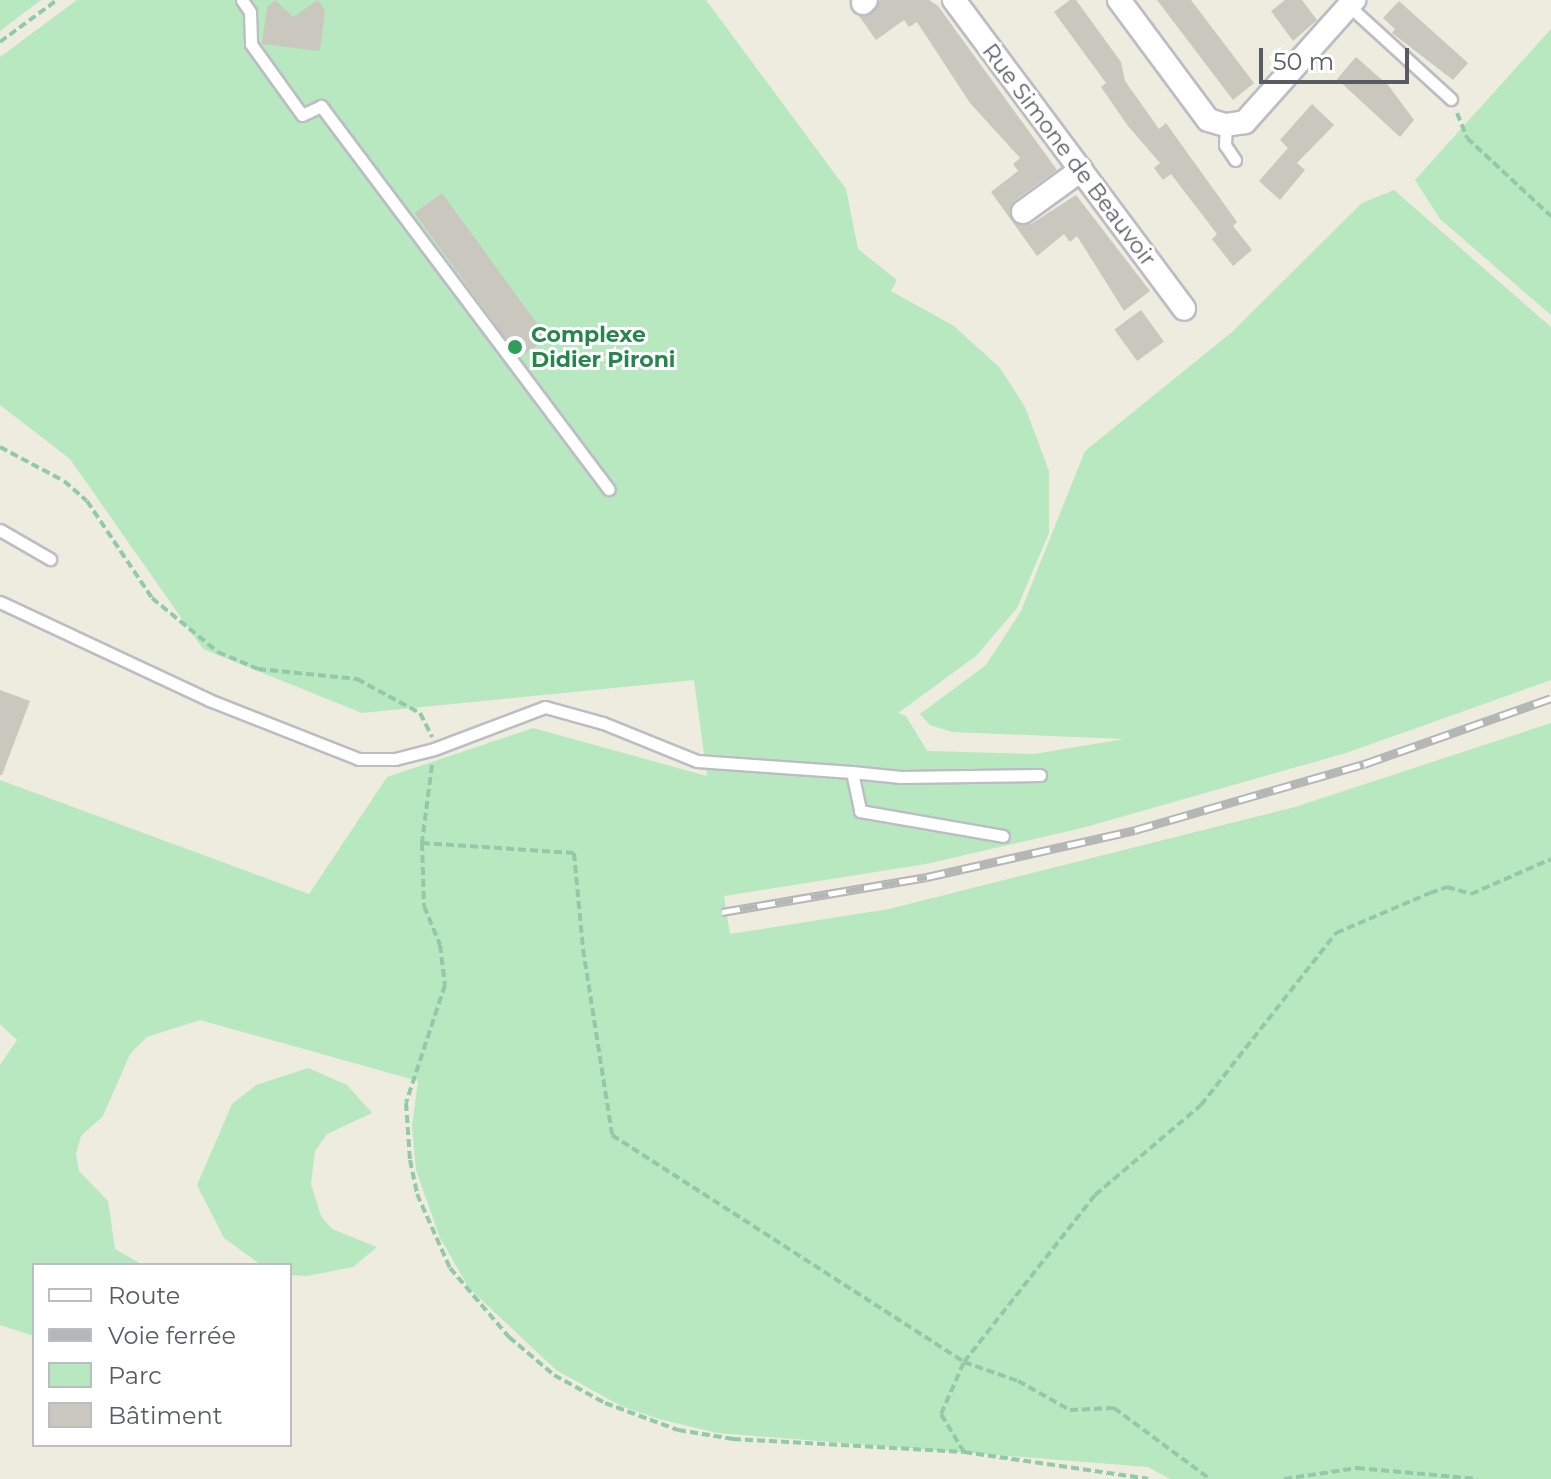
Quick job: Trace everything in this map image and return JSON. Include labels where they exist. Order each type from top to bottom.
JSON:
[{"type":"street","name":"Rue Simone de Beauvoir","points":[[954,0],[1184,309]]},
{"type":"street","points":[[1119,0],[1208,120],[1226,125],[1245,122],[1349,2]]},
{"type":"street","points":[[1023,212],[1081,170]]},
{"type":"lane","points":[[242,0],[250,12],[251,44],[302,115],[321,106],[609,489]]},
{"type":"lane","points":[[1349,2],[1451,99]]},
{"type":"lane","points":[[1226,125],[1225,145],[1235,160]]},
{"type":"lane","points":[[0,530],[50,559]]},
{"type":"lane","points":[[0,602],[196,694],[359,759],[395,759],[434,749],[545,707],[603,723],[697,761],[901,777],[1040,775]]},
{"type":"lane","points":[[852,772],[860,811],[1003,836]]},
{"type":"path","points":[[0,42],[57,0]]},
{"type":"path","points":[[1451,99],[1467,138],[1551,216]]},
{"type":"path","points":[[0,447],[64,481],[87,501],[133,574],[180,626],[218,652],[258,669],[357,679],[420,713],[430,727],[434,749],[422,843],[424,906],[440,945],[445,985],[406,1103],[410,1160],[417,1194],[450,1268],[479,1306],[554,1375],[605,1403],[678,1430],[733,1439],[964,1452],[1148,1479]]},
{"type":"path","points":[[422,843],[574,853],[583,949],[612,1135],[964,1362],[1018,1381],[1070,1410],[1114,1408],[1210,1479]]},
{"type":"path","points":[[964,1452],[941,1414],[964,1362],[1095,1195],[1201,1105],[1336,933],[1447,887],[1471,894],[1551,859]]},
{"type":"path","points":[[1284,1479],[1357,1468],[1478,1479]]},
{"type":"green space","points":[[0,0],[41,0],[0,31]]},
{"type":"green space","points":[[77,0],[706,0],[846,189],[858,249],[897,280],[891,291],[954,326],[1000,368],[1025,407],[1049,471],[1049,533],[1017,608],[976,656],[898,713],[906,716],[927,751],[1034,754],[1124,739],[952,732],[930,725],[920,714],[986,665],[1021,611],[1085,451],[1232,332],[1362,203],[1394,190],[1551,327],[1551,680],[1346,753],[1082,828],[926,864],[724,896],[730,934],[889,909],[1295,807],[1551,723],[1551,1479],[1170,1479],[1148,1467],[717,1433],[659,1419],[621,1406],[556,1370],[469,1288],[440,1238],[416,1170],[412,1127],[418,1081],[200,1020],[147,1037],[130,1054],[103,1116],[81,1136],[76,1154],[79,1171],[108,1201],[115,1249],[140,1263],[32,1263],[32,1335],[0,1325],[0,1065],[17,1040],[0,1024],[0,780],[309,894],[387,777],[533,728],[707,776],[694,680],[362,713],[203,649],[70,459],[0,405],[0,57]]},
{"type":"green space","points":[[1551,29],[1551,315],[1440,219],[1415,180]]},
{"type":"green space","points":[[308,1068],[347,1085],[372,1113],[327,1134],[315,1151],[311,1184],[321,1216],[332,1229],[377,1247],[353,1267],[307,1276],[292,1275],[292,1263],[258,1263],[224,1238],[197,1185],[232,1104],[256,1085]]},
{"type":"building","points":[[275,0],[293,17],[318,0],[325,11],[320,51],[262,44],[267,7]]},
{"type":"building","points":[[880,0],[929,0],[938,6],[1057,170],[1014,201],[1012,221],[1031,224],[1076,195],[1150,291],[1124,311],[1077,236],[1070,242],[1064,234],[1037,256],[991,192],[1018,171],[1013,164],[1020,158],[970,103],[917,22],[909,27],[904,20],[876,40],[859,16],[872,13]]},
{"type":"building","points":[[1070,0],[1076,0],[1121,62],[1125,81],[1159,129],[1166,123],[1237,222],[1233,226],[1252,250],[1233,266],[1212,239],[1217,234],[1171,174],[1163,180],[1154,168],[1160,163],[1128,126],[1101,87],[1106,83],[1054,12]]},
{"type":"building","points":[[1157,0],[1191,0],[1254,83],[1233,100]]},
{"type":"building","points":[[1285,0],[1302,0],[1317,20],[1293,41],[1271,11]]},
{"type":"building","points":[[1399,1],[1468,63],[1453,80],[1392,33],[1395,29],[1383,18]]},
{"type":"building","points":[[1356,57],[1388,85],[1414,120],[1400,137],[1337,79]]},
{"type":"building","points":[[1312,104],[1334,125],[1297,163],[1305,170],[1280,200],[1259,181],[1288,148],[1280,140]]},
{"type":"building","points":[[442,193],[547,338],[520,358],[414,213]]},
{"type":"building","points":[[1141,310],[1164,342],[1137,361],[1114,329]]},
{"type":"building","points":[[0,690],[30,701],[2,775],[0,775]]},
{"type":"railway","points":[[722,912],[927,877],[1135,830],[1364,764],[1551,698]]},
{"type":"place","name":"Complexe Didier Pironi","points":[[515,347]]}]
